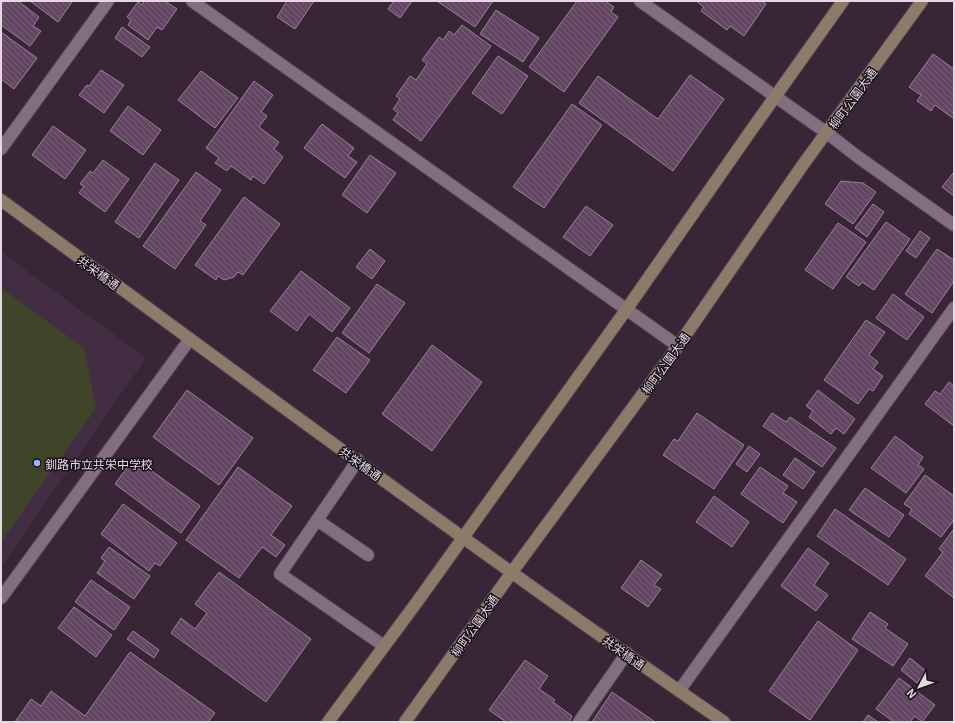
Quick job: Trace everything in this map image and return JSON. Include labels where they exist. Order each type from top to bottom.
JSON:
[{"type":"street","points":[[1,149],[108,1]]},
{"type":"street","points":[[192,1],[678,346]]},
{"type":"street","points":[[640,1],[954,224]]},
{"type":"street","points":[[328,722],[464,537],[626,310],[843,1]]},
{"type":"street","name":"柳町公園大通","points":[[405,722],[512,572],[678,346],[827,133],[922,1]]},
{"type":"street","name":"共栄橋通","points":[[1,200],[512,572],[724,722]]},
{"type":"street","points":[[679,691],[954,308]]},
{"type":"street","points":[[1,598],[190,339]]},
{"type":"street","points":[[358,460],[280,574],[384,646]]},
{"type":"street","points":[[317,520],[368,554]]},
{"type":"street","points":[[579,722],[627,653]]},
{"type":"shaded area","name":"釧路市立共栄中学校","points":[[1,252],[146,358],[1,567]]},
{"type":"green space","name":"釧路市立共栄中学校","points":[[1,288],[84,348],[96,408],[1,542]]},
{"type":"building","points":[[4,1],[18,1],[39,17],[33,26],[41,31],[30,46],[1,25],[1,5]]},
{"type":"building","points":[[30,1],[70,1],[72,2],[58,22]]},
{"type":"building","points":[[144,1],[165,1],[177,9],[162,30],[157,27],[148,40],[128,25],[131,20],[127,17],[138,2],[142,5]]},
{"type":"building","points":[[287,1],[314,1],[295,29],[277,17]]},
{"type":"building","points":[[394,1],[412,1],[400,18],[388,9]]},
{"type":"building","points":[[437,1],[493,1],[475,27]]},
{"type":"building","points":[[577,1],[605,1],[614,7],[611,12],[618,17],[564,92],[529,67]]},
{"type":"building","points":[[696,1],[761,1],[766,4],[744,36],[730,26],[727,30],[701,11],[704,7]]},
{"type":"building","points":[[496,10],[539,38],[523,62],[480,34]]},
{"type":"building","points":[[462,25],[491,46],[421,141],[393,120],[398,113],[393,109],[400,99],[396,96],[410,76],[416,80],[427,64],[422,60],[439,37],[443,40],[449,31],[454,35]]},
{"type":"building","points":[[122,27],[150,47],[142,57],[115,38]]},
{"type":"building","points":[[1,32],[37,58],[14,89],[1,79]]},
{"type":"building","points":[[933,54],[954,69],[954,119],[935,105],[931,111],[917,101],[921,95],[909,87]]},
{"type":"building","points":[[498,56],[528,76],[502,114],[472,93]]},
{"type":"building","points":[[101,70],[124,85],[104,113],[79,95],[87,85],[89,86]]},
{"type":"building","points":[[201,71],[238,98],[215,128],[178,100]]},
{"type":"building","points":[[690,75],[724,99],[673,171],[579,103],[598,76],[658,119]]},
{"type":"building","points":[[254,81],[273,95],[261,112],[267,116],[259,127],[279,142],[274,149],[283,157],[264,184],[253,176],[251,180],[231,166],[227,171],[215,163],[219,158],[206,148]]},
{"type":"building","points":[[572,104],[602,125],[544,208],[513,187]]},
{"type":"building","points":[[128,106],[161,130],[143,155],[110,131]]},
{"type":"building","points":[[322,124],[354,148],[348,156],[357,162],[345,178],[304,148]]},
{"type":"building","points":[[53,126],[86,150],[65,179],[32,155]]},
{"type":"building","points":[[370,155],[396,173],[367,213],[342,195]]},
{"type":"building","points":[[103,160],[129,179],[105,212],[79,193],[84,186],[80,184],[90,171],[93,173]]},
{"type":"building","points":[[155,163],[179,180],[139,238],[115,222]]},
{"type":"building","points":[[196,172],[221,190],[200,221],[206,225],[175,269],[143,246]]},
{"type":"building","points":[[954,172],[954,196],[942,187]]},
{"type":"building","points":[[841,181],[863,183],[876,192],[853,224],[825,204]]},
{"type":"building","points":[[244,197],[280,224],[243,275],[238,272],[234,277],[224,280],[218,276],[216,280],[195,265]]},
{"type":"building","points":[[873,204],[884,212],[867,237],[855,228]]},
{"type":"building","points":[[586,206],[613,225],[590,256],[563,237]]},
{"type":"building","points":[[886,222],[910,239],[874,290],[862,282],[859,286],[846,277]]},
{"type":"building","points":[[838,223],[866,242],[833,289],[805,270]]},
{"type":"building","points":[[920,231],[930,238],[916,258],[906,251]]},
{"type":"building","points":[[370,249],[385,261],[372,279],[356,267]]},
{"type":"building","points":[[937,249],[954,260],[954,281],[932,313],[905,294]]},
{"type":"building","points":[[301,271],[350,308],[332,332],[309,314],[297,331],[270,311]]},
{"type":"building","points":[[377,284],[405,303],[369,353],[342,333]]},
{"type":"building","points":[[893,294],[924,317],[907,340],[876,318]]},
{"type":"building","points":[[866,320],[885,332],[869,355],[878,362],[873,369],[883,376],[873,391],[869,389],[858,404],[824,380]]},
{"type":"building","points":[[337,337],[370,360],[346,393],[313,370]]},
{"type":"building","points":[[432,345],[482,382],[432,451],[382,414]]},
{"type":"building","points":[[949,382],[954,386],[954,426],[925,404],[935,391],[940,394]]},
{"type":"building","points":[[187,390],[253,438],[219,485],[153,437]]},
{"type":"building","points":[[818,390],[855,419],[844,434],[836,428],[831,434],[809,417],[813,411],[806,406]]},
{"type":"building","points":[[697,413],[744,445],[714,489],[663,455],[674,439],[678,441]]},
{"type":"building","points":[[772,413],[786,422],[790,417],[836,448],[822,467],[763,426]]},
{"type":"building","points":[[895,436],[923,457],[918,465],[924,469],[906,493],[871,468]]},
{"type":"building","points":[[749,446],[760,454],[747,472],[736,464]]},
{"type":"building","points":[[134,458],[200,506],[181,533],[115,484]]},
{"type":"building","points":[[795,458],[815,472],[803,489],[783,475]]},
{"type":"building","points":[[238,467],[292,506],[271,535],[285,545],[276,557],[262,547],[239,578],[186,540]]},
{"type":"building","points":[[760,467],[788,486],[783,493],[797,502],[783,523],[741,494]]},
{"type":"building","points":[[925,475],[954,496],[954,520],[941,537],[909,514],[912,509],[904,504]]},
{"type":"building","points":[[865,488],[904,515],[889,537],[849,510]]},
{"type":"building","points":[[714,496],[749,522],[732,547],[696,522]]},
{"type":"building","points":[[123,504],[177,543],[160,566],[155,563],[149,571],[101,534]]},
{"type":"building","points":[[835,509],[906,559],[888,585],[817,536]]},
{"type":"building","points":[[953,530],[954,598],[925,576],[943,552],[939,549]]},
{"type":"building","points":[[109,547],[150,576],[134,599],[97,573],[105,561],[101,558]]},
{"type":"building","points":[[808,548],[829,563],[814,585],[828,595],[816,611],[781,586]]},
{"type":"building","points":[[641,560],[662,575],[654,585],[661,589],[648,607],[621,588]]},
{"type":"building","points":[[219,572],[311,639],[266,702],[171,633],[181,618],[195,629],[207,613],[195,604]]},
{"type":"building","points":[[91,580],[130,607],[114,630],[75,602]]},
{"type":"building","points":[[74,607],[112,635],[96,657],[58,628]]},
{"type":"building","points":[[870,612],[888,624],[885,628],[908,644],[893,666],[852,639]]},
{"type":"building","points":[[818,621],[858,650],[810,720],[769,691]]},
{"type":"building","points":[[133,631],[159,650],[154,658],[127,639]]},
{"type":"building","points":[[130,652],[215,713],[208,722],[15,722],[31,699],[41,706],[51,691],[85,716]]},
{"type":"building","points":[[910,658],[926,671],[917,683],[901,670]]},
{"type":"building","points":[[525,660],[548,676],[539,689],[555,700],[553,702],[572,716],[569,722],[506,722],[489,710]]},
{"type":"building","points":[[899,678],[935,705],[922,722],[915,716],[910,722],[894,722],[876,709]]},
{"type":"building","points":[[612,692],[655,722],[592,722]]},
{"type":"building","points":[[868,715],[878,722],[863,722]]},
{"type":"place","name":"釧路市立共栄中学校","points":[[37,463]]}]
